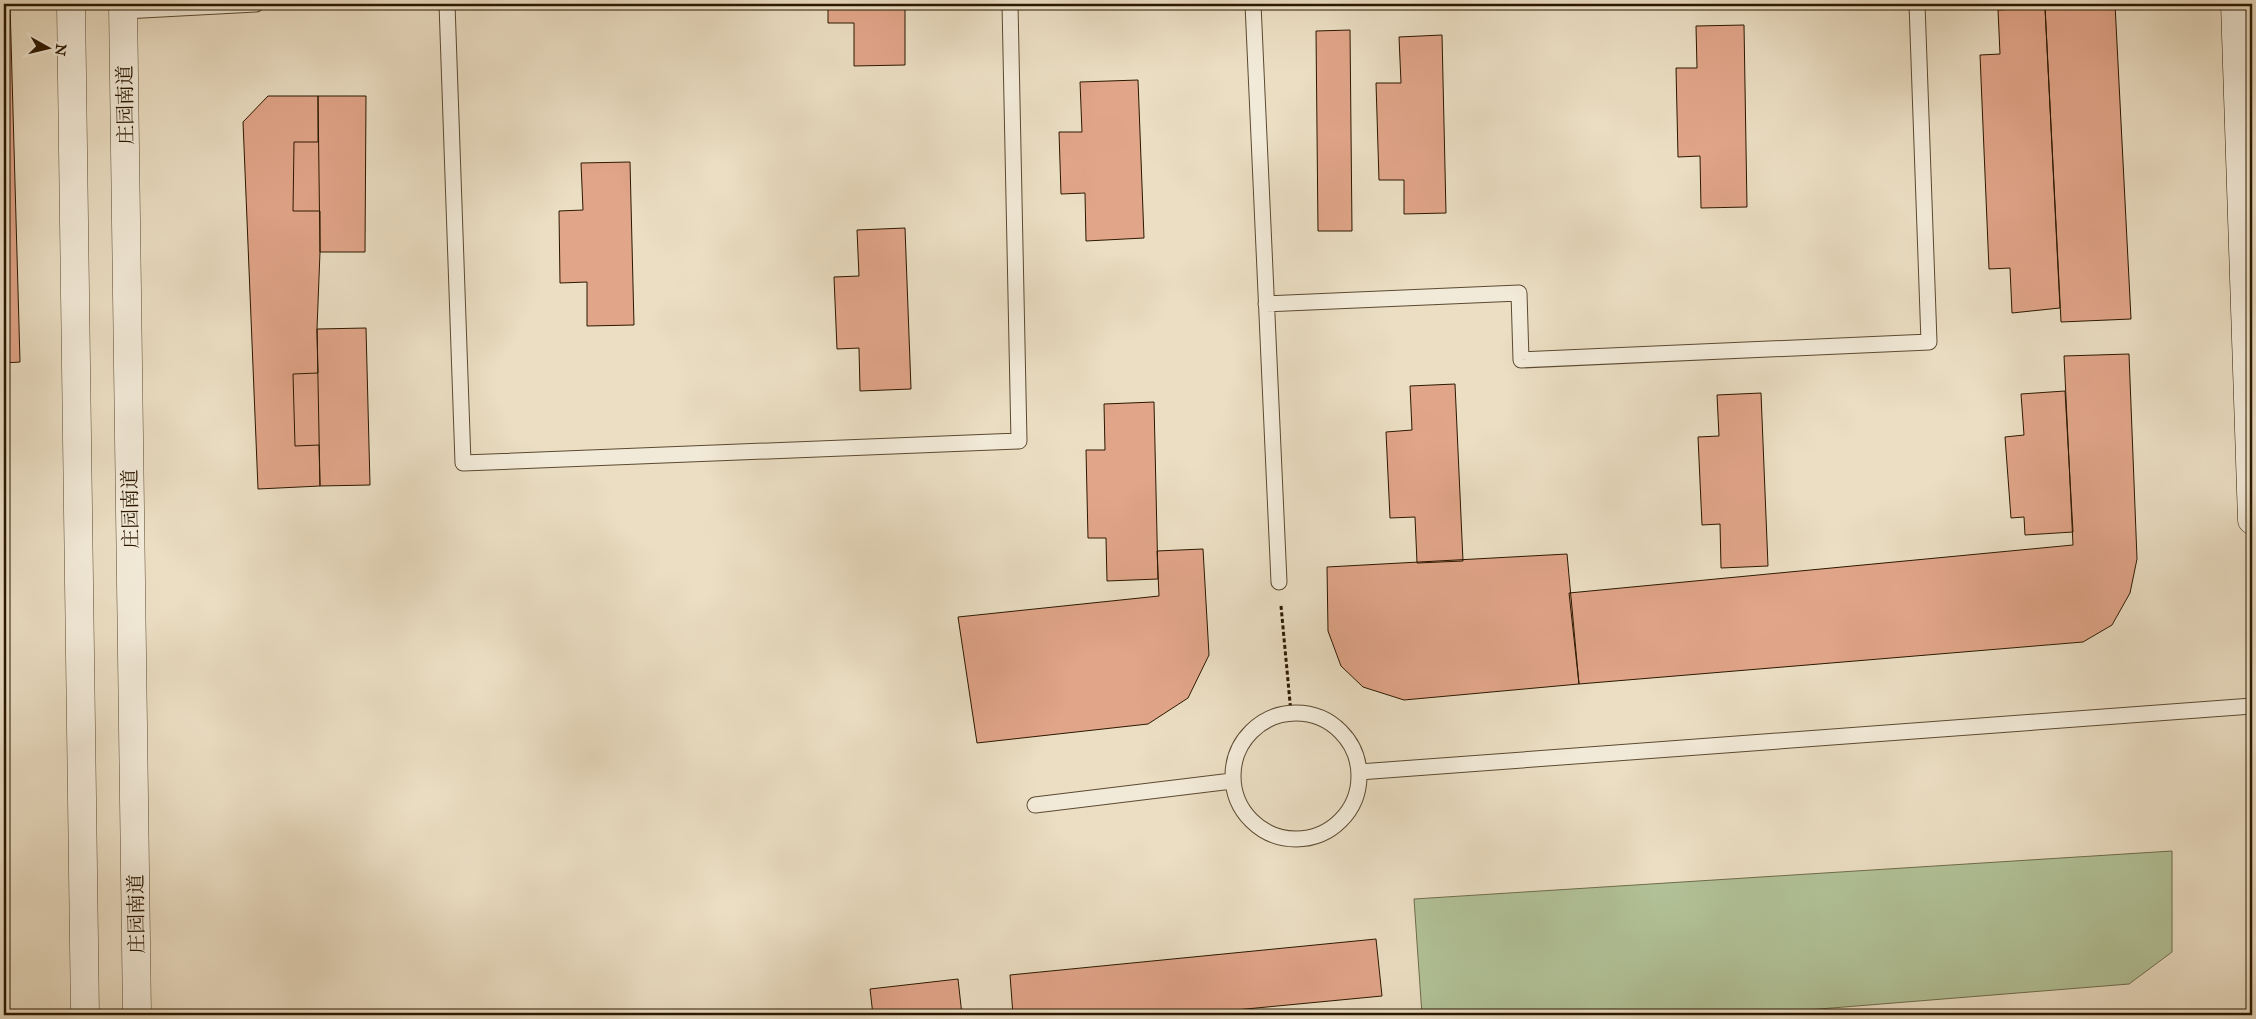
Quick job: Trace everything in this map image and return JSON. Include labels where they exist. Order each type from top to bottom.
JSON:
[{"type":"street","points":[[71,4],[86,1015]]},
{"type":"street","points":[[2235,4],[2252,520]]},
{"type":"street","name":"庄园南道","points":[[124,7],[137,1015]]},
{"type":"lane","points":[[124,7],[256,4]]},
{"type":"lane","points":[[447,4],[463,463],[1019,441],[1010,4]]},
{"type":"lane","points":[[1253,4],[1279,582]]},
{"type":"lane","points":[[1266,304],[1519,293],[1521,360],[1928,342],[1917,4]]},
{"type":"lane","points":[[1359,772],[2252,706]]},
{"type":"lane","points":[[1291,713],[1311,715],[1330,722],[1345,735],[1355,752],[1359,772],[1357,794],[1347,814],[1332,829],[1311,838],[1289,840],[1268,834],[1250,820],[1238,802],[1232,781],[1235,761],[1242,743],[1255,728],[1272,718],[1291,713]]},
{"type":"lane","points":[[1035,805],[1232,781]]},
{"type":"path","points":[[1279,582],[1291,713]]},
{"type":"green space","points":[[2172,851],[2172,952],[2129,984],[1745,1015],[1422,1015],[1414,899]]},
{"type":"building","points":[[4,4],[10,4],[20,362],[4,363]]},
{"type":"building","points":[[828,4],[905,4],[905,65],[854,66],[854,23],[828,23]]},
{"type":"building","points":[[2115,4],[2131,319],[2061,322],[2045,7]]},
{"type":"building","points":[[2045,7],[2060,308],[2012,313],[2010,268],[1989,269],[1980,55],[2000,54],[1998,10]]},
{"type":"building","points":[[1744,25],[1747,207],[1701,208],[1700,156],[1678,157],[1676,68],[1697,68],[1696,26]]},
{"type":"building","points":[[1350,30],[1352,231],[1318,231],[1316,31]]},
{"type":"building","points":[[1442,35],[1446,213],[1404,214],[1404,180],[1379,180],[1376,83],[1401,83],[1399,37]]},
{"type":"building","points":[[1138,80],[1144,238],[1086,241],[1085,193],[1061,194],[1059,132],[1082,132],[1080,82]]},
{"type":"building","points":[[268,96],[318,96],[320,252],[317,329],[320,486],[258,489],[243,122]]},
{"type":"building","points":[[318,96],[366,96],[365,252],[320,252],[320,211],[293,211],[294,142],[318,142]]},
{"type":"building","points":[[630,162],[634,325],[587,326],[587,282],[560,283],[559,211],[583,210],[581,163]]},
{"type":"building","points":[[905,228],[911,389],[860,391],[859,348],[837,349],[834,277],[859,276],[857,230]]},
{"type":"building","points":[[366,328],[370,485],[320,486],[319,445],[295,446],[293,374],[318,373],[317,329]]},
{"type":"building","points":[[2129,354],[2137,559],[2130,593],[2112,625],[2083,642],[1579,684],[1569,593],[2073,545],[2064,356]]},
{"type":"building","points":[[1455,384],[1463,561],[1417,563],[1415,517],[1390,518],[1386,432],[1412,430],[1410,386]]},
{"type":"building","points":[[2065,391],[2073,532],[2025,535],[2024,517],[2011,518],[2005,437],[2024,435],[2021,394]]},
{"type":"building","points":[[1761,393],[1768,566],[1721,568],[1720,524],[1702,525],[1698,437],[1719,436],[1717,395]]},
{"type":"building","points":[[1154,402],[1158,579],[1107,581],[1106,538],[1088,538],[1086,450],[1105,450],[1104,404]]},
{"type":"building","points":[[1203,549],[1209,655],[1188,698],[1148,724],[977,743],[958,617],[1159,596],[1157,551]]},
{"type":"building","points":[[1567,554],[1579,684],[1404,700],[1363,687],[1341,666],[1328,631],[1327,567]]},
{"type":"building","points":[[1376,939],[1382,996],[1183,1015],[1013,1015],[1010,975]]},
{"type":"building","points":[[958,979],[962,1015],[873,1015],[870,989]]}]
